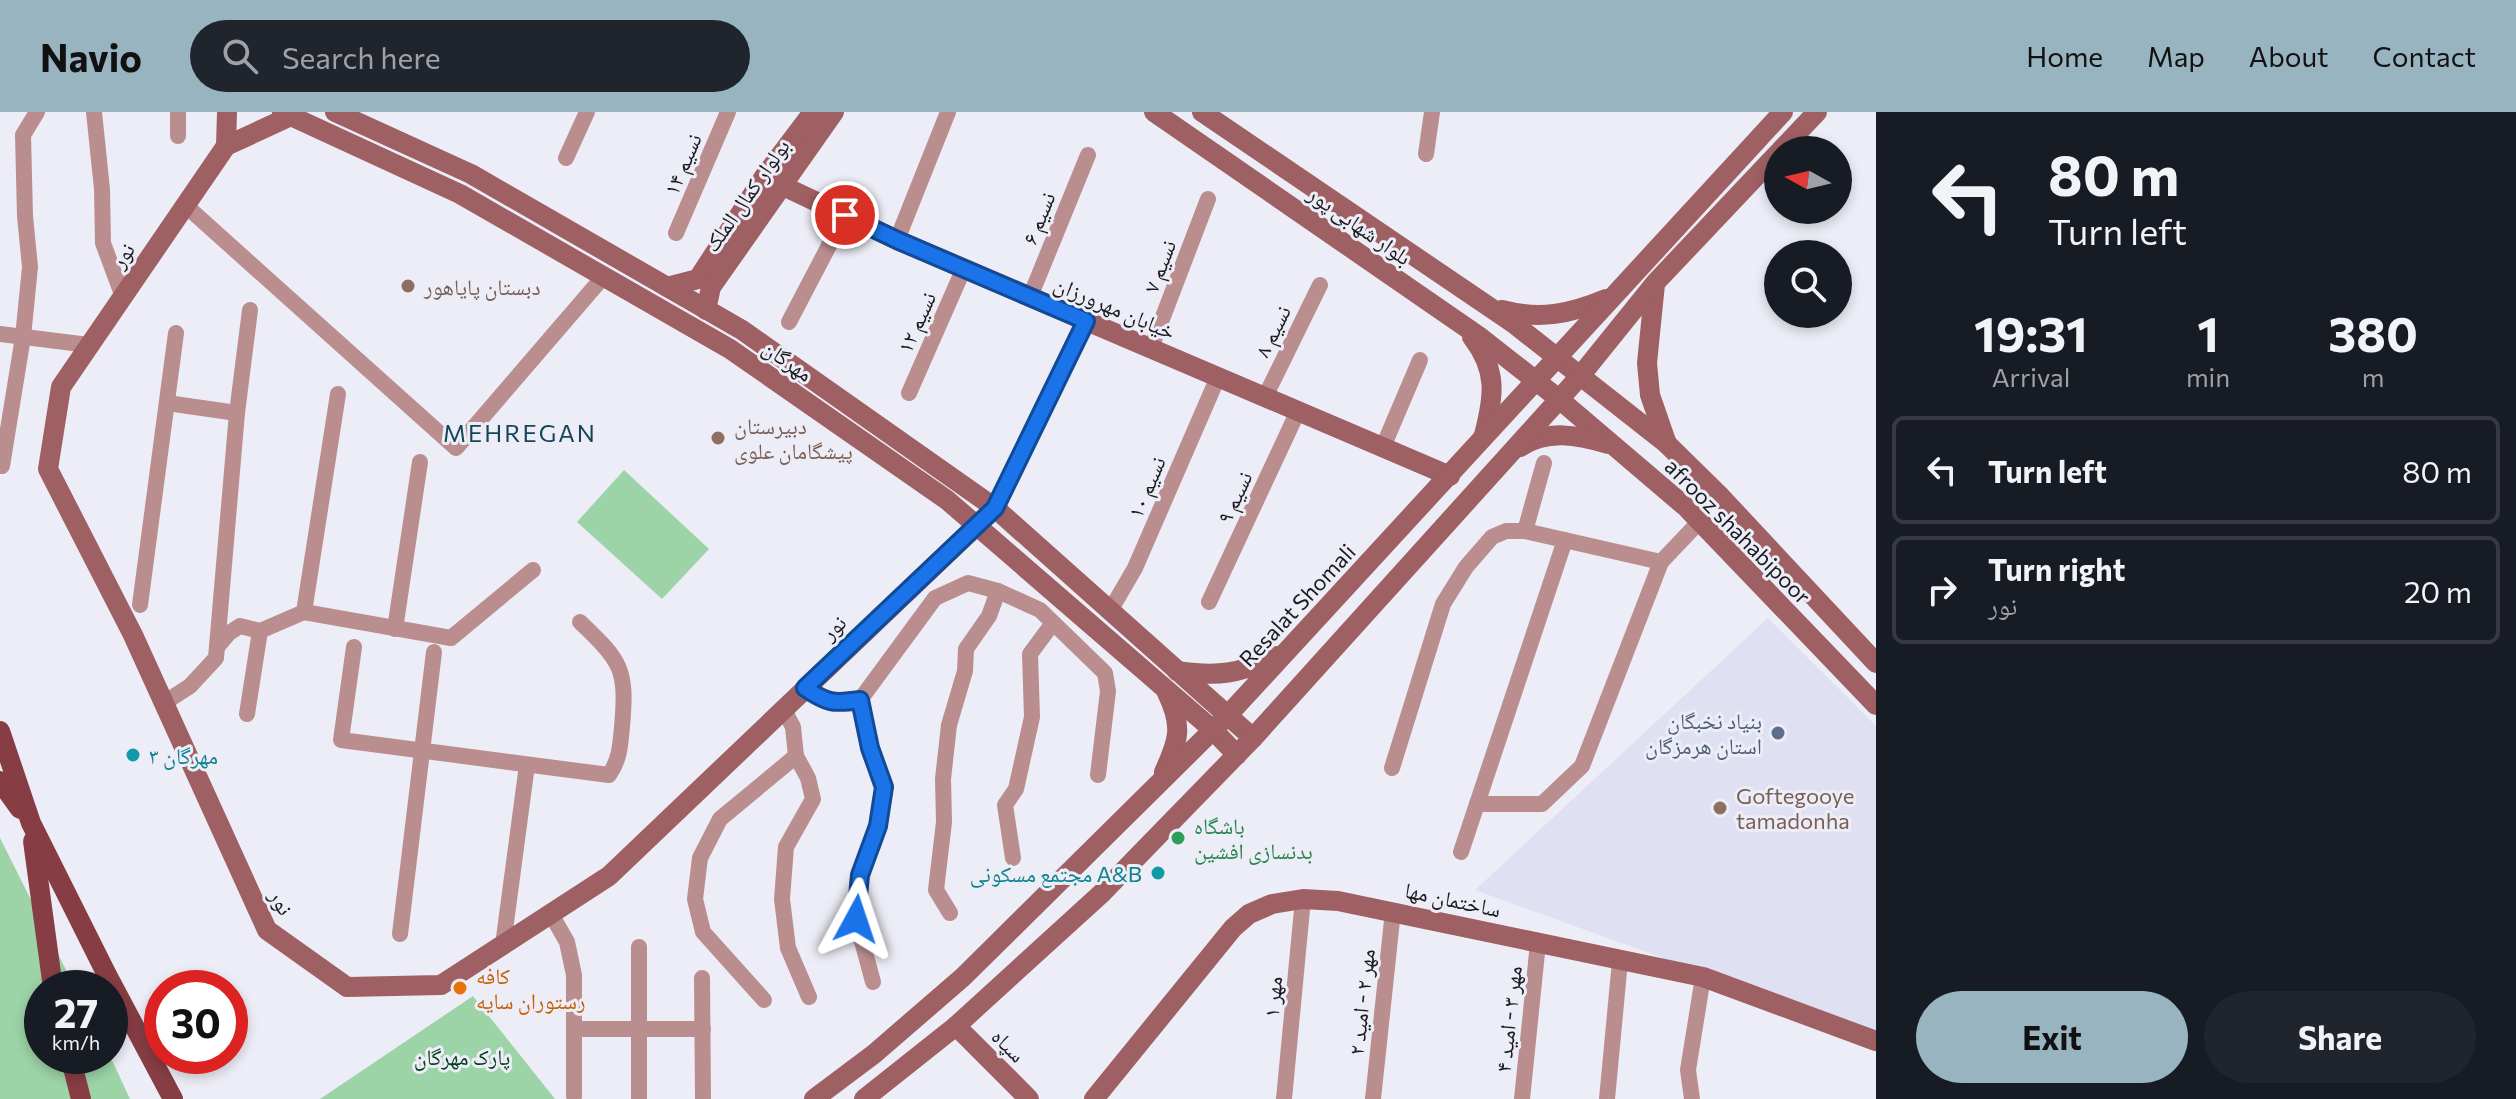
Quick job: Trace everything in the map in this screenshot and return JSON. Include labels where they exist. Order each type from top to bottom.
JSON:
[{"type":"main road","points":[[0,731],[31,823],[173,1099]]},
{"type":"main road","points":[[0,781],[31,823],[51,970]]},
{"type":"main road","points":[[75,1074],[81,1099]]},
{"type":"street","points":[[2,466],[23,337],[30,267],[23,135],[37,112]]},
{"type":"street","points":[[94,112],[102,189],[103,243],[123,297]]},
{"type":"street","points":[[178,112],[178,136]]},
{"type":"street","points":[[227,112],[226,146],[287,114]]},
{"type":"street","name":"مهرگان","points":[[335,112],[471,174],[742,330],[995,508],[1253,738]]},
{"type":"street","points":[[566,158],[587,112]]},
{"type":"street","name":"نسیم ۱۴","points":[[676,233],[728,112]]},
{"type":"street","name":"بولوار کمال الملک","points":[[706,310],[711,287],[813,112]]},
{"type":"street","name":"بولوار کمال الملک","points":[[667,287],[698,279],[772,182],[834,112]]},
{"type":"street","points":[[897,240],[948,112]]},
{"type":"street","name":"بلوار شهابی پور","points":[[1154,112],[1462,325],[1559,399]]},
{"type":"street","name":"بلوار شهابی پور","points":[[1202,112],[1489,307],[1557,357]]},
{"type":"street","points":[[1426,154],[1432,112]]},
{"type":"street","name":"Resalat Shomali","points":[[814,1099],[874,1054],[963,977],[1228,715],[1783,112]]},
{"type":"street","points":[[1794,136],[1817,112]]},
{"type":"street","name":"مهرگان","points":[[287,114],[460,194],[730,349],[947,500],[1213,730],[1237,755]]},
{"type":"street","points":[[357,146],[367,127]]},
{"type":"street","name":"نور","points":[[226,146],[61,387],[48,469],[133,635],[267,930],[347,987],[441,985],[609,876],[995,508]]},
{"type":"street","name":"نسیم ۶","points":[[1030,297],[1088,155]]},
{"type":"street","points":[[864,1099],[956,1026],[1102,893],[1237,755],[1581,375],[1656,282],[1764,168]]},
{"type":"street","name":"خیابان مهرورزان","points":[[772,182],[897,240],[1450,476]]},
{"type":"street","name":"نسیم ۷","points":[[1151,348],[1208,199]]},
{"type":"street","points":[[185,205],[456,448],[604,276]]},
{"type":"street","points":[[789,322],[845,215]]},
{"type":"street","name":"نسیم ۱۲","points":[[909,393],[964,268]]},
{"type":"street","points":[[1656,282],[1647,363],[1650,395],[1667,444]]},
{"type":"street","name":"نسیم ۸","points":[[1265,397],[1320,285]]},
{"type":"street","points":[[1489,307],[1525,316],[1548,316],[1573,312],[1614,296]]},
{"type":"street","points":[[164,703],[190,686],[216,658],[237,413],[250,310]]},
{"type":"street","points":[[995,508],[1086,321]]},
{"type":"street","points":[[1462,325],[1478,346],[1492,378],[1489,415],[1482,441]]},
{"type":"street","points":[[140,605],[176,333]]},
{"type":"street","points":[[0,334],[89,345]]},
{"type":"street","name":"afrooz shahabipoor","points":[[1557,357],[1667,444],[1721,497],[1876,663]]},
{"type":"street","points":[[1383,447],[1420,360]]},
{"type":"street","name":"نسیم ۱۰","points":[[1110,611],[1135,568],[1218,377]]},
{"type":"street","points":[[304,612],[338,394]]},
{"type":"street","name":"afrooz shahabipoor","points":[[1559,399],[1700,521],[1876,705]]},
{"type":"street","points":[[167,403],[237,413]]},
{"type":"street","name":"نسیم ۹","points":[[1209,602],[1298,411]]},
{"type":"street","points":[[1510,454],[1532,439],[1550,435],[1569,434],[1615,447]]},
{"type":"street","points":[[395,629],[420,462]]},
{"type":"street","points":[[1525,531],[1544,463]]},
{"type":"street","points":[[1477,804],[1542,804],[1582,766],[1661,562],[1700,521]]},
{"type":"street","points":[[1392,768],[1443,604],[1466,567],[1492,537],[1506,531],[1525,531],[1661,562]]},
{"type":"street","points":[[1461,852],[1565,540]]},
{"type":"street","points":[[217,647],[240,626],[260,631],[304,612],[451,638],[533,570]]},
{"type":"street","points":[[805,688],[825,702],[860,700],[935,598],[968,583],[998,591],[1040,610],[1105,673],[1108,691],[1098,775]]},
{"type":"street","points":[[950,913],[936,890],[944,822],[943,779],[949,725],[965,671],[966,649],[989,616],[998,591]]},
{"type":"street","points":[[354,647],[341,740],[609,775],[619,761],[624,680],[610,650],[580,622]]},
{"type":"street","points":[[1013,858],[1005,805],[1016,789],[1032,717],[1030,654],[1053,623]]},
{"type":"street","points":[[247,714],[260,631]]},
{"type":"street","points":[[1177,671],[1207,676],[1245,671],[1287,651]]},
{"type":"street","points":[[400,934],[434,652]]},
{"type":"street","points":[[1158,785],[1174,751],[1179,730],[1166,690]]},
{"type":"street","points":[[860,700],[870,748],[884,787],[878,826],[860,875],[856,919],[873,982]]},
{"type":"street","points":[[783,708],[793,727],[796,756],[808,778],[813,799],[786,847],[782,899],[788,948],[809,997]]},
{"type":"street","points":[[764,1000],[703,932],[695,899],[700,858],[720,819],[796,756]]},
{"type":"street","points":[[503,945],[527,765]]},
{"type":"street","name":"ساختمان مها","points":[[1094,1099],[1233,928],[1249,914],[1272,904],[1303,899],[1338,901],[1393,911],[1703,977],[1876,1041]]},
{"type":"street","name":"مهر ۱","points":[[1284,1099],[1303,899]]},
{"type":"street","name":"مهر ۲ - امید ۲","points":[[1373,1099],[1393,911]]},
{"type":"street","points":[[551,914],[567,942],[574,975],[574,1096]]},
{"type":"street","name":"مهر ۳ - امید ۴","points":[[1522,1099],[1538,943]]},
{"type":"street","points":[[639,947],[639,1099]]},
{"type":"street","points":[[1607,1099],[1620,961]]},
{"type":"street","points":[[1692,1099],[1688,1070],[1703,977]]},
{"type":"street","points":[[702,978],[703,1099]]},
{"type":"street","name":"سپاه","points":[[956,1026],[1029,1099]]},
{"type":"street","points":[[574,1029],[703,1029]]},
{"type":"shaded area","name":"Goftegooye tamadonha","points":[[1768,618],[1876,726],[1876,1035],[1475,890]]},
{"type":"green space","points":[[624,470],[709,549],[662,599],[577,522]]},
{"type":"green space","points":[[0,838],[66,970],[24,970],[24,1074],[118,1074],[130,1099],[0,1099]]},
{"type":"green space","name":"پارک مهرگان","points":[[473,996],[555,1099],[320,1099]]},
{"type":"place","name":"دبستان پایاهور","points":[[408,286]]},
{"type":"place","name":"دبیرستان پیشگامان علوی","points":[[718,438]]},
{"type":"place","name":"بنیاد نخبگان استان هرمزگان","points":[[1778,733]]},
{"type":"place","name":"مهرگان ۳","points":[[133,755]]},
{"type":"place","name":"Goftegooye tamadonha","points":[[1720,808]]},
{"type":"place","name":"باشگاه بدنسازی افشین","points":[[1178,838]]},
{"type":"place","name":"مجتمع مسکونی A&B","points":[[1158,873]]},
{"type":"place","name":"کافه رستوران سایه","points":[[460,988]]},
{"type":"district","name":"MEHREGAN","points":[[520,432]]},
{"type":"route","points":[[845,215],[1086,321],[995,508],[805,688],[825,702],[860,700],[870,748],[884,787],[878,826],[860,875],[856,919]]}]
